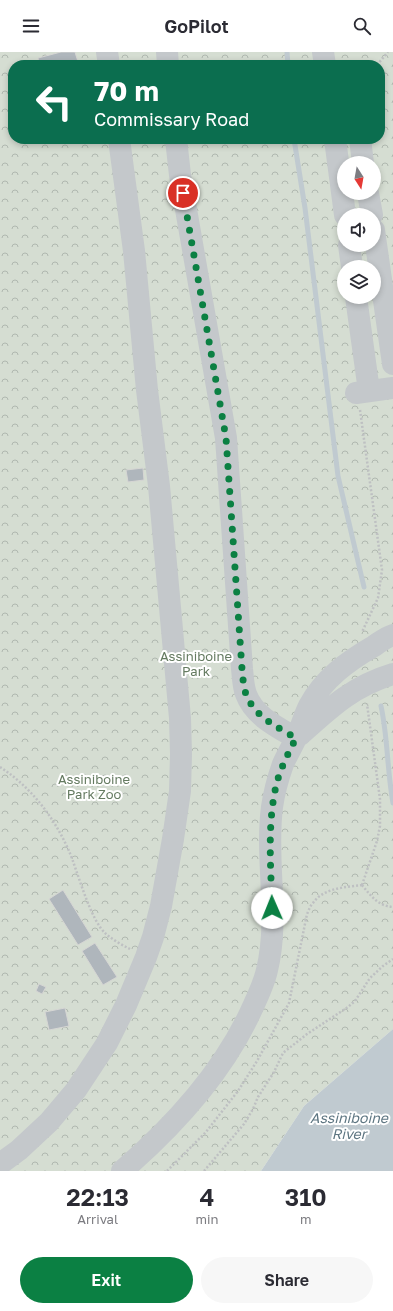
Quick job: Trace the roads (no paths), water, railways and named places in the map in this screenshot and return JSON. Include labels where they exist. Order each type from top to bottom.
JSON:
[{"type":"street","points":[[0,1164],[19,1150],[49,1122],[76,1090],[107,1043],[126,1005],[146,957],[161,906],[174,839],[180,791],[180,718],[159,486],[147,390],[134,252],[120,144]]},
{"type":"street","points":[[177,144],[180,175],[226,438],[242,669],[246,693],[249,702],[266,720],[296,738]]},
{"type":"street","points":[[336,144],[344,208]]},
{"type":"street","points":[[361,144],[363,156]]},
{"type":"street","points":[[381,295],[393,364]]},
{"type":"street","points":[[356,304],[362,392],[393,388]]},
{"type":"street","points":[[122,1171],[171,1126],[203,1088],[232,1047],[243,1028],[256,1000],[267,970],[271,945],[272,808],[283,763],[310,706],[320,689],[345,664],[393,635]]},
{"type":"street","points":[[296,738],[337,702],[365,684],[393,674]]},
{"type":"water","name":"Assiniboine River","points":[[393,1029],[393,1171],[261,1171],[304,1106]]},
{"type":"waterway","points":[[287,52],[288,60]]},
{"type":"waterway","points":[[295,144],[305,208],[338,476],[364,587]]},
{"type":"waterway","points":[[381,706],[393,803]]},
{"type":"park label","name":"Assiniboine Park","points":[[196,664]]},
{"type":"park label","name":"Assiniboine Park Zoo","points":[[94,786]]}]
